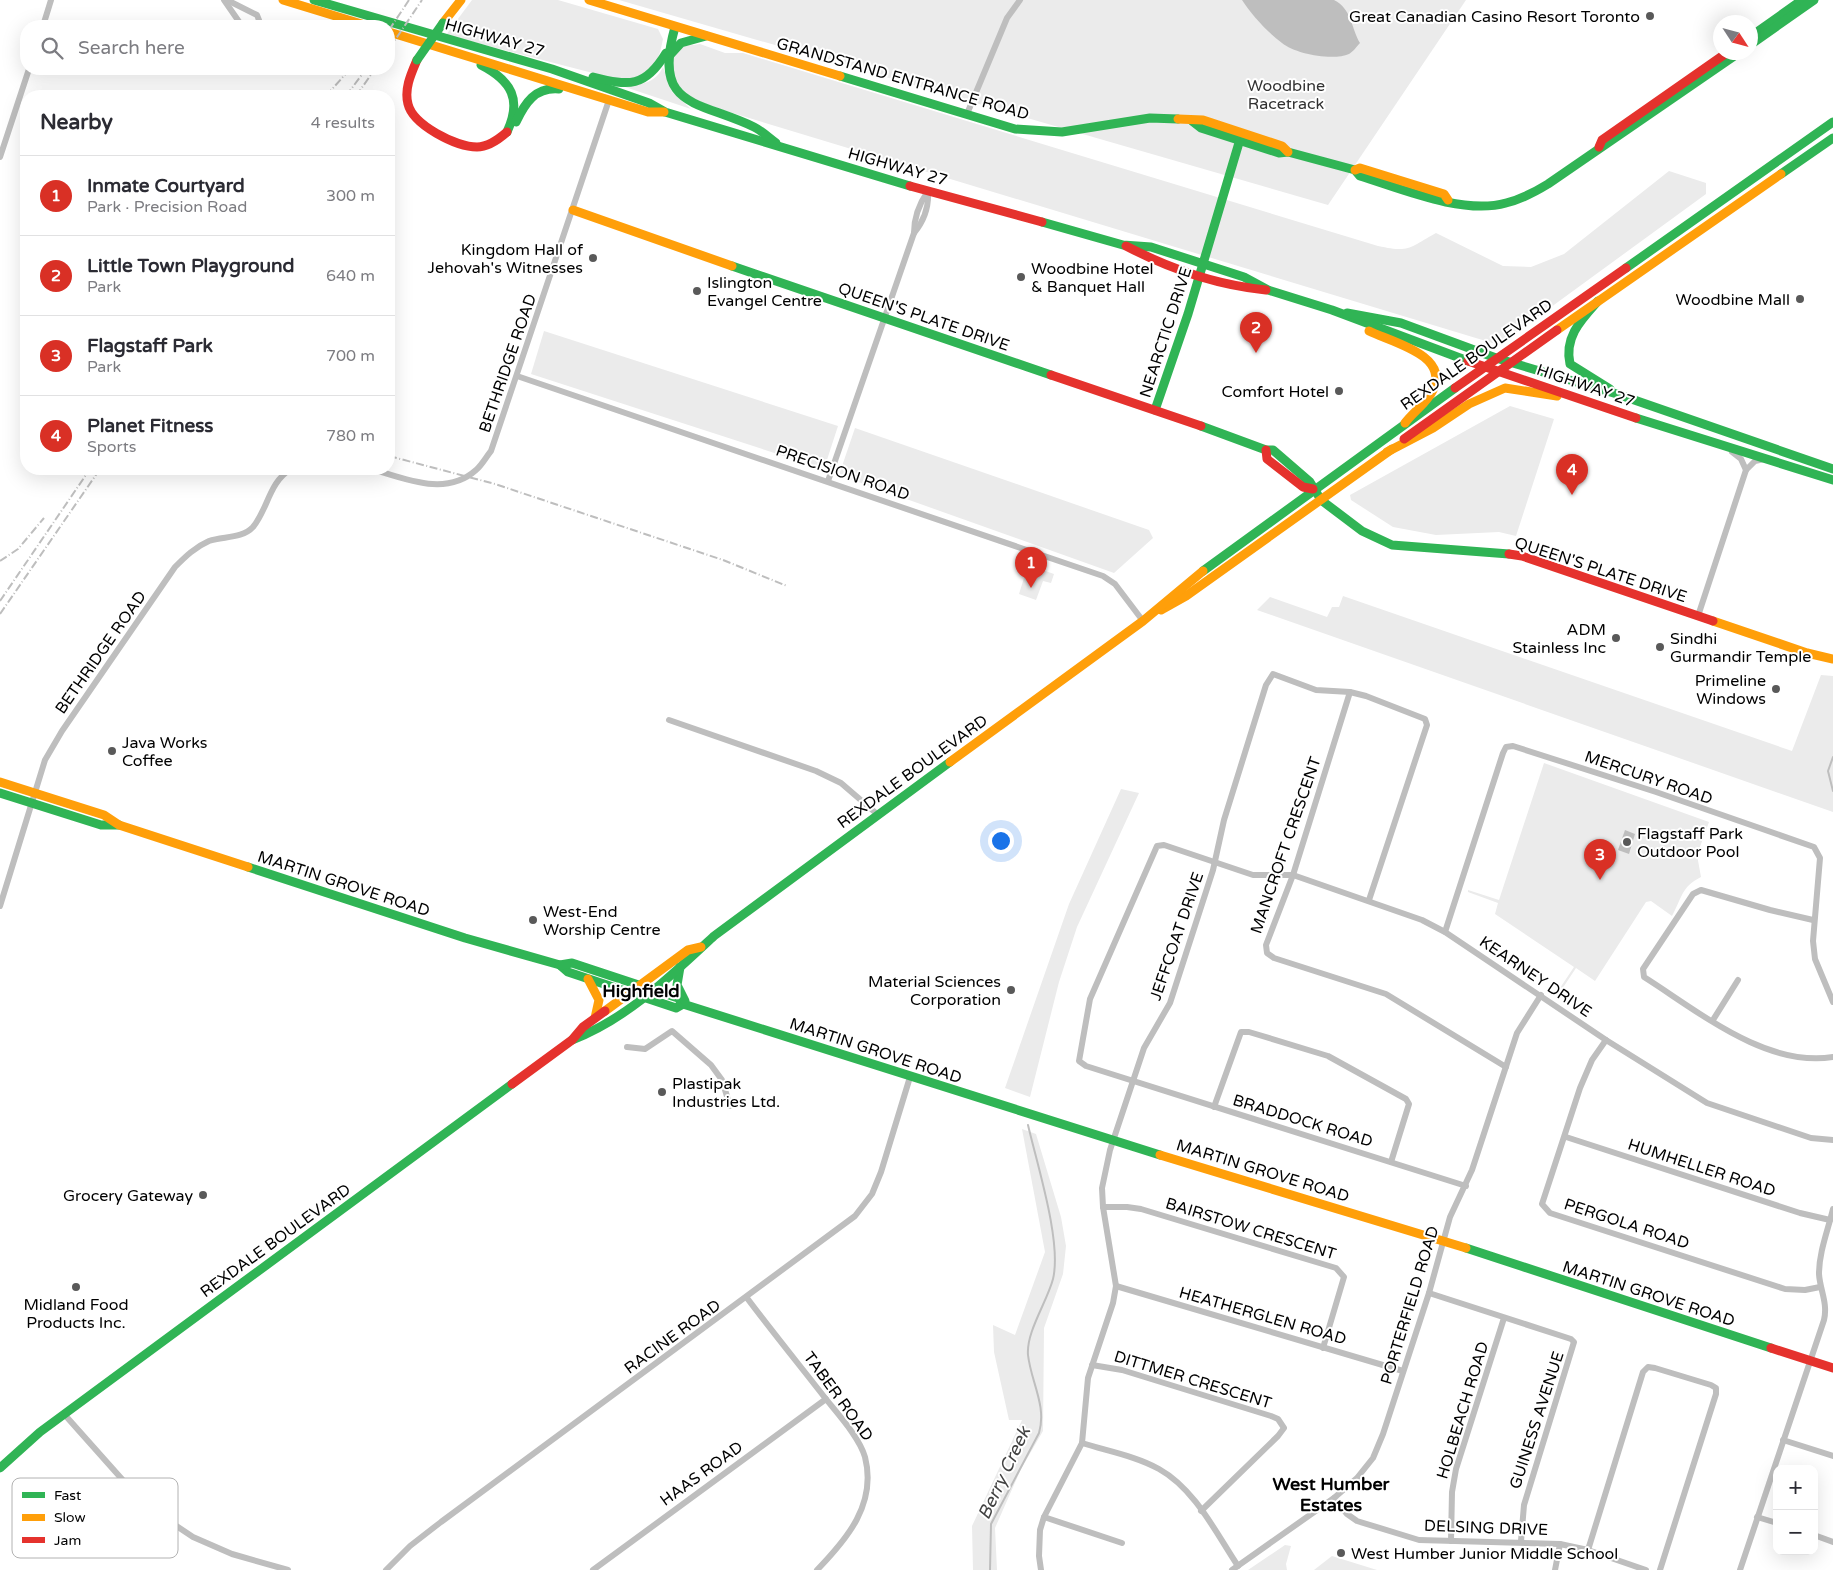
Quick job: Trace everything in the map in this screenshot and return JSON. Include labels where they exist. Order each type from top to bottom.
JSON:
[{"type":"main road","points":[[283,0],[348,20]]},
{"type":"main road","name":"HIGHWAY 27","points":[[314,0],[383,20]]},
{"type":"main road","points":[[461,0],[418,60],[406,88],[410,112],[419,123],[463,145],[475,147],[499,140],[516,123],[531,96],[543,89],[554,88],[594,95]]},
{"type":"main road","name":"GRANDSTAND ENTRANCE ROAD","points":[[589,0],[1015,129],[1042,132],[1080,131],[1150,118],[1203,120],[1241,137],[1282,146],[1288,152],[1355,170],[1360,168],[1444,194],[1448,200],[1475,207],[1505,204],[1518,200],[1599,147]]},
{"type":"main road","points":[[1758,31],[1802,0]]},
{"type":"main road","points":[[1758,40],[1814,0]]},
{"type":"main road","name":"HIGHWAY 27","points":[[395,23],[552,69],[649,103],[665,112],[783,148],[928,191],[1123,245],[1151,247],[1244,277],[1268,290],[1332,310],[1402,323],[1496,358],[1617,394],[1833,469]]},
{"type":"main road","points":[[675,27],[668,60],[672,84],[686,100],[754,127],[783,148]]},
{"type":"main road","name":"HIGHWAY 27","points":[[395,34],[648,112],[665,112]]},
{"type":"main road","points":[[668,60],[679,43],[706,36]]},
{"type":"main road","points":[[552,69],[604,80],[628,83],[640,82],[658,69],[670,48]]},
{"type":"main road","points":[[445,49],[488,68],[502,79],[514,97],[515,109],[507,132]]},
{"type":"main road","points":[[1599,147],[1602,140],[1717,60]]},
{"type":"main road","points":[[1599,147],[1606,146],[1729,60]]},
{"type":"main road","name":"REXDALE BOULEVARD","points":[[572,1040],[587,1036],[653,989],[691,959],[700,947],[877,814],[1143,621],[1180,588],[1313,489],[1484,366],[1833,122]]},
{"type":"main road","name":"NEARCTIC DRIVE","points":[[1155,410],[1203,264],[1241,137]]},
{"type":"main road","name":"REXDALE BOULEVARD","points":[[1143,621],[1186,596],[1322,500],[1499,370],[1833,138]]},
{"type":"main road","name":"QUEEN'S PLATE DRIVE","points":[[573,210],[883,319],[1244,440],[1266,450],[1273,450],[1310,482],[1322,500],[1362,530],[1392,545],[1411,548],[1486,550],[1522,556],[1807,653],[1833,659]]},
{"type":"main road","name":"HIGHWAY 27","points":[[1123,245],[1147,258],[1240,289],[1268,290]]},
{"type":"main road","points":[[1598,301],[1569,338],[1567,354],[1570,364],[1617,394]]},
{"type":"main road","name":"HIGHWAY 27","points":[[1332,310],[1352,319],[1587,402],[1833,480]]},
{"type":"main road","points":[[1352,319],[1374,334],[1416,352],[1431,364],[1436,375],[1434,388],[1405,423]]},
{"type":"main road","points":[[1387,452],[1433,428],[1469,404],[1505,388],[1587,402]]},
{"type":"main road","name":"MARTIN GROVE ROAD","points":[[0,782],[104,815],[119,825],[456,935],[560,965],[568,972],[642,997],[676,1008],[685,1005]]},
{"type":"main road","name":"MARTIN GROVE ROAD","points":[[0,793],[101,825],[119,825]]},
{"type":"main road","name":"REXDALE BOULEVARD","points":[[0,1468],[26,1443],[64,1414],[572,1040],[583,1027],[595,1018],[688,950],[700,947]]},
{"type":"main road","name":"MARTIN GROVE ROAD","points":[[560,965],[572,963],[678,998],[685,1005],[910,1077],[1444,1241],[1833,1368]]},
{"type":"main road","points":[[680,967],[677,985],[685,1005]]},
{"type":"main road","points":[[588,979],[599,1000],[595,1018]]},
{"type":"street","points":[[45,20],[52,0]]},
{"type":"street","points":[[226,0],[238,20]]},
{"type":"street","points":[[226,0],[257,14],[259,20]]},
{"type":"street","points":[[967,114],[1007,18],[1020,0]]},
{"type":"street","points":[[22,90],[27,75]]},
{"type":"street","points":[[0,157],[20,96]]},
{"type":"street","name":"BETHRIDGE ROAD","points":[[392,475],[429,486],[452,483],[476,470],[491,451],[609,100]]},
{"type":"street","points":[[828,481],[914,233],[920,225],[929,203],[928,191]]},
{"type":"street","name":"PRECISION ROAD","points":[[517,376],[1103,576],[1115,584],[1143,621]]},
{"type":"street","points":[[1725,447],[1741,458],[1746,470]]},
{"type":"street","points":[[1698,616],[1746,470],[1755,461],[1768,458]]},
{"type":"street","name":"BETHRIDGE ROAD","points":[[0,906],[46,760],[62,731],[175,568],[190,552],[209,541],[237,536],[252,528],[272,488],[285,475]]},
{"type":"street","name":"JEFFCOAT DRIVE","points":[[1041,1570],[1039,1544],[1044,1517],[1082,1443],[1088,1378],[1116,1286],[1103,1207],[1102,1188],[1113,1140],[1144,1048],[1170,1003],[1214,862],[1224,820],[1269,678],[1274,674],[1316,690],[1350,692],[1423,716],[1427,726],[1369,900]]},
{"type":"street","name":"MANCROFT CRESCENT","points":[[1350,692],[1293,875],[1266,945],[1267,953],[1274,958],[1386,994],[1506,1067]]},
{"type":"street","points":[[669,720],[816,771],[841,783],[877,814]]},
{"type":"street","name":"MERCURY ROAD","points":[[1445,932],[1503,753],[1506,747],[1513,746],[1656,792],[1814,847],[1820,858],[1813,920],[1815,959],[1833,1002]]},
{"type":"street","name":"BRADDOCK ROAD","points":[[1214,862],[1164,845],[1157,846],[1090,999],[1079,1061],[1086,1066],[1132,1081],[1466,1186]]},
{"type":"street","name":"KEARNEY DRIVE","points":[[1214,862],[1254,875],[1293,875],[1422,920],[1445,932],[1606,1040],[1707,1103],[1811,1138],[1833,1140]]},
{"type":"street","points":[[1813,920],[1701,890],[1693,894],[1643,969],[1644,977],[1740,1038],[1768,1050],[1797,1057],[1822,1059],[1833,1057]]},
{"type":"street","points":[[1713,1020],[1738,980]]},
{"type":"street","name":"PORTERFIELD ROAD","points":[[1235,1568],[1334,1498],[1357,1478],[1373,1458],[1383,1434],[1429,1293],[1450,1217],[1466,1186],[1518,1032],[1540,995]]},
{"type":"street","points":[[627,1047],[645,1049],[672,1031],[711,1065],[722,1080],[730,1106]]},
{"type":"street","points":[[1214,1107],[1241,1032],[1249,1032],[1328,1056],[1406,1099],[1409,1104],[1391,1162]]},
{"type":"street","name":"PERGOLA ROAD","points":[[1606,1040],[1592,1060],[1580,1088],[1566,1138],[1542,1204],[1550,1213],[1785,1289],[1805,1290],[1820,1287]]},
{"type":"street","name":"RACINE ROAD","points":[[386,1570],[410,1546],[441,1522],[849,1221],[872,1194],[881,1172],[910,1077]]},
{"type":"street","name":"HUMHELLER ROAD","points":[[1566,1138],[1800,1213],[1830,1220]]},
{"type":"street","name":"BAIRSTOW CRESCENT","points":[[1103,1207],[1127,1207],[1141,1210],[1336,1268],[1344,1276],[1323,1348]]},
{"type":"street","points":[[1740,1570],[1826,1311],[1820,1287],[1819,1272],[1833,1209]]},
{"type":"street","name":"HEATHERGLEN ROAD","points":[[1116,1286],[1403,1371]]},
{"type":"street","name":"GUINESS AVENUE","points":[[1429,1293],[1571,1339],[1575,1347],[1524,1505],[1521,1541]]},
{"type":"street","name":"TABER ROAD","points":[[747,1298],[826,1399],[860,1447],[864,1456],[868,1482],[862,1508],[852,1531],[818,1570]]},
{"type":"street","name":"HOLBEACH ROAD","points":[[1451,1541],[1452,1492],[1456,1470],[1504,1318]]},
{"type":"street","name":"DITTMER CRESCENT","points":[[1092,1365],[1122,1370],[1271,1416],[1282,1423],[1284,1428],[1278,1436],[1201,1511]]},
{"type":"street","points":[[1588,1550],[1643,1372],[1648,1367],[1654,1368],[1716,1388],[1716,1394],[1660,1570]]},
{"type":"street","name":"HAAS ROAD","points":[[593,1570],[826,1399]]},
{"type":"street","points":[[64,1414],[122,1478]]},
{"type":"street","points":[[1782,1440],[1833,1456]]},
{"type":"street","points":[[1082,1443],[1158,1468],[1181,1485],[1201,1511],[1235,1568]]},
{"type":"street","name":"DELSING DRIVE","points":[[1334,1498],[1347,1514],[1365,1524],[1418,1540],[1521,1541],[1560,1544],[1588,1550],[1646,1570]]},
{"type":"street","points":[[1044,1517],[1122,1543]]},
{"type":"street","points":[[1757,1517],[1773,1522]]},
{"type":"street","points":[[178,1527],[193,1537],[232,1554],[288,1570]]},
{"type":"street","points":[[1818,1536],[1833,1542]]},
{"type":"street","points":[[1555,1570],[1560,1544]]},
{"type":"green space","points":[[472,0],[558,0],[658,29],[663,39],[657,60],[648,73],[634,79],[612,78],[446,35]]},
{"type":"green space","name":"Woodbine Racetrack","points":[[619,0],[1466,0],[1328,205]]},
{"type":"green space","points":[[700,44],[725,53],[743,53],[1378,246],[1397,249],[1409,248],[1436,233],[1503,266],[1531,267],[1564,254],[1669,171],[1706,183],[1706,194],[1499,345],[705,104],[681,89],[674,77],[672,64],[673,58],[681,48]]},
{"type":"green space","points":[[663,67],[672,92],[691,109],[622,86],[641,84],[651,80],[660,73]]},
{"type":"green space","points":[[544,331],[838,426],[824,469],[531,374]]},
{"type":"green space","points":[[1510,406],[1554,419],[1516,536],[1499,532],[1436,535],[1393,527],[1351,500],[1350,495]]},
{"type":"green space","points":[[855,428],[1149,530],[1153,538],[1114,573],[839,475]]},
{"type":"green space","points":[[1028,565],[1054,574],[1051,583],[1043,581],[1036,600],[1019,594]]},
{"type":"green space","points":[[1343,596],[1792,751],[1821,675],[1833,676],[1833,812],[1257,610],[1270,597],[1327,617],[1332,607],[1339,607]]},
{"type":"green space","points":[[1544,763],[1709,822],[1697,855],[1701,877],[1686,889],[1672,916],[1651,901],[1646,902],[1595,981],[1576,968],[1558,995],[1556,994],[1574,967],[1495,914],[1498,903],[1468,892],[1468,890],[1499,900]]},
{"type":"green space","points":[[1121,789],[1139,793],[1077,927],[1059,982],[1030,1097],[1005,1088],[1069,904]]},
{"type":"green space","points":[[1022,1129],[1036,1134],[1061,1217],[1066,1246],[1063,1274],[1044,1328],[1043,1431],[1021,1469],[995,1528],[997,1570],[973,1570],[972,1526],[1022,1420],[1009,1420],[994,1352],[993,1325],[1015,1335],[1045,1252]]},
{"type":"green space","points":[[1285,1545],[1291,1546],[1286,1564],[1287,1570],[1248,1570]]},
{"type":"green space","points":[[1332,1556],[1377,1570],[1314,1570]]},
{"type":"shaded area","points":[[1242,0],[1334,0],[1348,14],[1360,43],[1349,54],[1334,57],[1314,55],[1296,50],[1288,47],[1271,34]]},
{"type":"shaded area","name":"Flagstaff Park Outdoor Pool","points":[[1625,830],[1635,834],[1629,854],[1618,850]]},
{"type":"waterway","points":[[1833,757],[1828,771],[1833,791]]},
{"type":"waterway","name":"Berry Creek","points":[[990,1570],[991,1524],[1039,1433],[1041,1423],[1040,1404],[1030,1365],[1028,1346],[1033,1327],[1053,1279],[1055,1263],[1047,1203],[1028,1125]]},
{"type":"railway","points":[[395,21],[409,0]]},
{"type":"railway","points":[[395,40],[422,0]]},
{"type":"railway","points":[[331,90],[345,75]]},
{"type":"railway","points":[[350,90],[362,75]]},
{"type":"railway","points":[[360,90],[371,75]]},
{"type":"railway","points":[[395,458],[495,484],[723,560],[787,586]]},
{"type":"railway","points":[[0,601],[86,475]]},
{"type":"railway","points":[[0,614],[96,475]]},
{"type":"railway","points":[[0,561],[18,549],[44,518]]},
{"type":"traffic: fast","points":[[314,0],[383,20]]},
{"type":"traffic: fast","points":[[1758,31],[1802,0]]},
{"type":"traffic: fast","points":[[1758,39],[1814,0]]},
{"type":"traffic: fast","points":[[395,23],[552,69],[649,103],[665,112],[910,186]]},
{"type":"traffic: fast","points":[[417,60],[443,23]]},
{"type":"traffic: fast","points":[[675,27],[669,54],[670,73],[675,88],[685,98],[754,127],[776,143]]},
{"type":"traffic: fast","points":[[670,55],[681,43],[706,36]]},
{"type":"traffic: fast","points":[[593,77],[617,82],[635,82],[651,73],[666,53]]},
{"type":"traffic: fast","points":[[1192,121],[1201,128],[1279,153],[1288,152],[1355,170],[1360,176],[1433,199],[1471,206],[1489,206],[1517,199],[1548,184],[1728,60]]},
{"type":"traffic: fast","points":[[481,65],[500,78],[511,92],[514,110],[507,132]]},
{"type":"traffic: fast","points":[[840,76],[1015,129],[1062,132],[1150,118],[1178,119]]},
{"type":"traffic: fast","points":[[516,122],[527,103],[537,94],[551,89],[559,89]]},
{"type":"traffic: fast","points":[[1626,268],[1833,122]]},
{"type":"traffic: fast","points":[[1155,410],[1188,314],[1241,136]]},
{"type":"traffic: fast","points":[[1781,174],[1833,138]]},
{"type":"traffic: fast","points":[[1042,222],[1123,245],[1151,247],[1244,277],[1268,290],[1332,310],[1468,361]]},
{"type":"traffic: fast","points":[[732,266],[1051,375]]},
{"type":"traffic: fast","points":[[1598,301],[1575,329],[1569,345],[1570,364],[1610,389]]},
{"type":"traffic: fast","points":[[1347,313],[1401,323],[1496,358],[1617,394],[1833,469]]},
{"type":"traffic: fast","points":[[1203,571],[1455,388]]},
{"type":"traffic: fast","points":[[1636,418],[1833,480]]},
{"type":"traffic: fast","points":[[1201,426],[1266,450],[1273,450],[1310,482],[1321,500],[1362,531],[1392,545],[1509,554]]},
{"type":"traffic: fast","points":[[572,1040],[611,1020],[648,995],[714,936],[950,762]]},
{"type":"traffic: fast","points":[[0,793],[101,825],[119,825]]},
{"type":"traffic: fast","points":[[248,867],[465,938],[560,965],[568,972],[676,1008],[683,1004]]},
{"type":"traffic: fast","points":[[560,965],[572,963],[678,998],[683,1004],[1160,1155]]},
{"type":"traffic: fast","points":[[680,967],[677,985],[685,1001]]},
{"type":"traffic: fast","points":[[0,1468],[40,1432],[512,1084]]},
{"type":"traffic: fast","points":[[1466,1248],[1771,1348]]},
{"type":"traffic: slow","points":[[283,0],[348,20]]},
{"type":"traffic: slow","points":[[443,23],[461,0]]},
{"type":"traffic: slow","points":[[589,0],[840,76]]},
{"type":"traffic: slow","points":[[395,34],[648,112],[664,112]]},
{"type":"traffic: slow","points":[[1178,119],[1203,120],[1282,146],[1288,152]]},
{"type":"traffic: slow","points":[[1355,170],[1360,168],[1444,194],[1448,200]]},
{"type":"traffic: slow","points":[[1557,330],[1781,174]]},
{"type":"traffic: slow","points":[[573,210],[732,266]]},
{"type":"traffic: slow","points":[[1369,331],[1416,352],[1426,359],[1433,368],[1436,378],[1433,390],[1405,423]]},
{"type":"traffic: slow","points":[[1387,452],[1433,428],[1469,404],[1505,388],[1557,396]]},
{"type":"traffic: slow","points":[[1161,610],[1186,596],[1392,449]]},
{"type":"traffic: slow","points":[[950,762],[1143,621],[1203,571]]},
{"type":"traffic: slow","points":[[1713,621],[1807,653],[1833,659]]},
{"type":"traffic: slow","points":[[0,782],[104,815],[119,825],[248,867]]},
{"type":"traffic: slow","points":[[605,1011],[688,950],[701,947]]},
{"type":"traffic: slow","points":[[588,979],[599,1000],[595,1018]]},
{"type":"traffic: slow","points":[[1160,1155],[1466,1248]]},
{"type":"traffic: jam","points":[[417,60],[409,82],[407,98],[412,112],[426,127],[447,139],[477,147],[489,144],[507,132]]},
{"type":"traffic: jam","points":[[1599,147],[1602,140],[1717,60]]},
{"type":"traffic: jam","points":[[910,186],[1042,222]]},
{"type":"traffic: jam","points":[[1126,246],[1159,262],[1194,275],[1247,288],[1266,290]]},
{"type":"traffic: jam","points":[[1455,388],[1626,268]]},
{"type":"traffic: jam","points":[[1404,439],[1557,330]]},
{"type":"traffic: jam","points":[[1468,361],[1636,418]]},
{"type":"traffic: jam","points":[[1051,375],[1201,426]]},
{"type":"traffic: jam","points":[[1266,450],[1267,459],[1303,487],[1313,489]]},
{"type":"traffic: jam","points":[[1509,554],[1522,556],[1713,621]]},
{"type":"traffic: jam","points":[[512,1084],[572,1040],[583,1027],[605,1011]]},
{"type":"traffic: jam","points":[[1771,1348],[1833,1368]]},
{"type":"place","name":"Great Canadian Casino Resort Toronto","points":[[1650,16]]},
{"type":"place","name":"Kingdom Hall of Jehovah's Witnesses","points":[[593,258]]},
{"type":"place","name":"Woodbine Hotel & Banquet Hall","points":[[1021,277]]},
{"type":"place","name":"Islington Evangel Centre","points":[[697,291]]},
{"type":"place","name":"Woodbine Mall","points":[[1800,299]]},
{"type":"place","name":"Little Town Playground","points":[[1256,353]]},
{"type":"place","name":"Comfort Hotel","points":[[1339,391]]},
{"type":"place","name":"Planet Fitness","points":[[1572,495]]},
{"type":"place","name":"Inmate Courtyard","points":[[1031,588]]},
{"type":"place","name":"ADM Stainless Inc","points":[[1616,638]]},
{"type":"place","name":"Sindhi Gurmandir Temple","points":[[1660,647]]},
{"type":"place","name":"Primeline Windows","points":[[1776,689]]},
{"type":"place","name":"Java Works Coffee","points":[[112,751]]},
{"type":"place","name":"Flagstaff Park Outdoor Pool","points":[[1627,842]]},
{"type":"place","name":"Flagstaff Park","points":[[1600,880]]},
{"type":"place","name":"West-End Worship Centre","points":[[533,920]]},
{"type":"place","name":"Material Sciences Corporation","points":[[1011,990]]},
{"type":"place","name":"Plastipak Industries Ltd.","points":[[662,1092]]},
{"type":"place","name":"Grocery Gateway","points":[[203,1195]]},
{"type":"place","name":"Midland Food Products Inc.","points":[[76,1287]]},
{"type":"place","name":"West Humber Junior Middle School","points":[[1341,1553]]},
{"type":"district","name":"Highfield","points":[[641,991]]},
{"type":"district","name":"West Humber Estates","points":[[1331,1494]]}]
